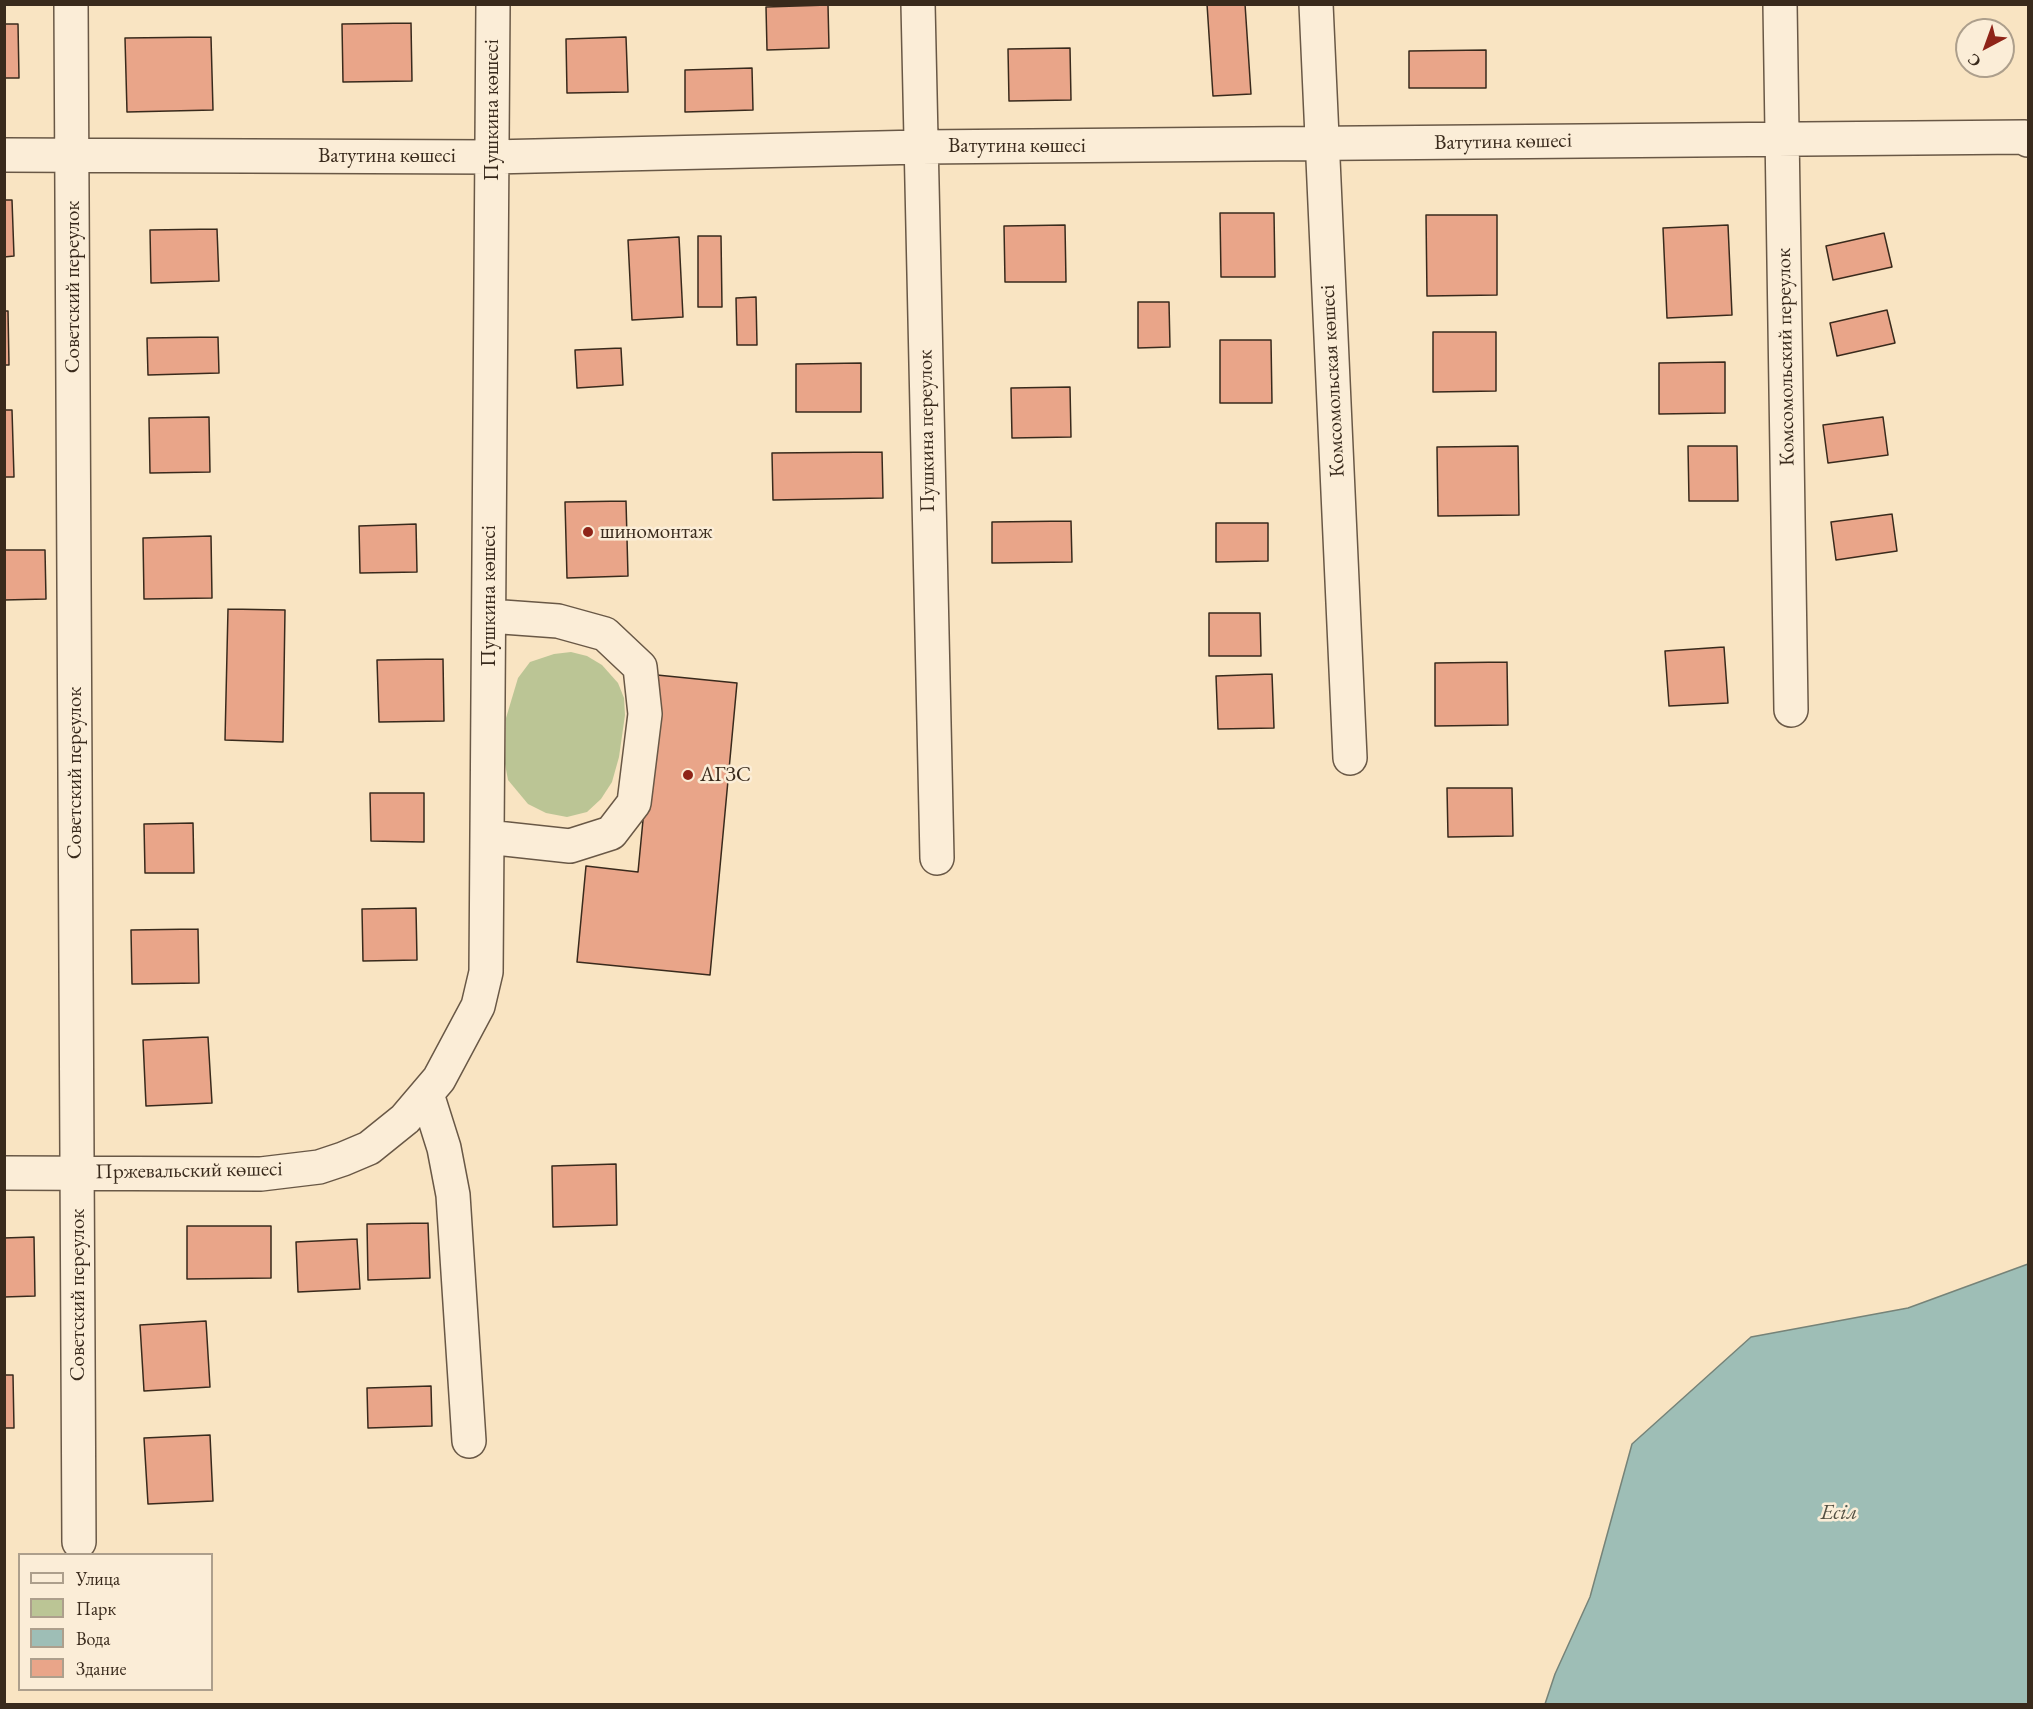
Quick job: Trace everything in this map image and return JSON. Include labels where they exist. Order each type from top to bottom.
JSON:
[{"type":"street","name":"Советский переулок","points":[[71,4],[79,1542]]},
{"type":"street","name":"Пушкина көшесі","points":[[369,1148],[405,1119],[439,1079],[462,1040],[477,1006],[486,972],[493,4]]},
{"type":"street","name":"Пушкина переулок","points":[[918,4],[937,858]]},
{"type":"street","name":"Комсомольская көшесі","points":[[1316,4],[1350,758]]},
{"type":"street","name":"Комсомольский переулок","points":[[1780,4],[1791,710]]},
{"type":"street","name":"Ватутина көшесі","points":[[4,155],[492,157],[921,147],[2025,137],[2028,140]]},
{"type":"street","points":[[487,837],[570,846],[611,833],[634,803],[645,714],[640,667],[605,634],[558,621],[489,616]]},
{"type":"street","points":[[427,1094],[444,1148],[453,1195],[469,1442]]},
{"type":"street","name":"Пржевальский көшесі","points":[[4,1173],[261,1174],[319,1167],[369,1148]]},
{"type":"green space","points":[[571,652],[587,656],[602,665],[618,683],[624,698],[625,715],[619,757],[612,782],[601,799],[587,812],[567,817],[546,813],[528,804],[508,780],[505,764],[506,718],[518,678],[530,662],[554,654]]},
{"type":"water","name":"Есіл","points":[[2028,1264],[2028,1704],[1545,1704],[1555,1674],[1590,1597],[1632,1444],[1751,1337],[1908,1308]]},
{"type":"building","points":[[1207,4],[1245,4],[1251,94],[1213,96]]},
{"type":"building","points":[[828,5],[829,48],[767,50],[766,7]]},
{"type":"building","points":[[411,23],[412,81],[343,82],[342,24]]},
{"type":"building","points":[[4,24],[18,24],[19,78],[4,78]]},
{"type":"building","points":[[211,37],[213,110],[127,112],[125,38]]},
{"type":"building","points":[[626,37],[628,92],[567,93],[566,39]]},
{"type":"building","points":[[1070,48],[1071,100],[1009,101],[1008,49]]},
{"type":"building","points":[[1486,50],[1486,88],[1409,88],[1409,51]]},
{"type":"building","points":[[752,68],[753,110],[685,112],[685,70]]},
{"type":"building","points":[[4,200],[12,200],[14,256],[4,257]]},
{"type":"building","points":[[1220,213],[1274,213],[1275,277],[1221,277]]},
{"type":"building","points":[[1426,215],[1497,215],[1497,295],[1427,296]]},
{"type":"building","points":[[1065,225],[1066,282],[1005,282],[1004,226]]},
{"type":"building","points":[[1728,225],[1732,315],[1667,318],[1663,228]]},
{"type":"building","points":[[217,229],[219,281],[151,283],[150,230]]},
{"type":"building","points":[[1884,233],[1892,267],[1833,280],[1826,246]]},
{"type":"building","points":[[698,236],[721,236],[722,307],[698,307]]},
{"type":"building","points":[[679,237],[683,317],[632,320],[628,240]]},
{"type":"building","points":[[756,297],[757,345],[737,345],[736,298]]},
{"type":"building","points":[[1138,302],[1169,302],[1170,347],[1138,348]]},
{"type":"building","points":[[1887,310],[1895,343],[1837,356],[1830,323]]},
{"type":"building","points":[[4,311],[8,311],[9,365],[4,365]]},
{"type":"building","points":[[1433,332],[1496,332],[1496,391],[1433,392]]},
{"type":"building","points":[[218,337],[219,373],[148,375],[147,338]]},
{"type":"building","points":[[1220,340],[1271,340],[1272,403],[1220,403]]},
{"type":"building","points":[[621,348],[623,385],[577,388],[575,350]]},
{"type":"building","points":[[1725,362],[1725,413],[1659,414],[1659,363]]},
{"type":"building","points":[[861,363],[861,412],[796,412],[796,364]]},
{"type":"building","points":[[1070,387],[1071,437],[1012,438],[1011,388]]},
{"type":"building","points":[[4,410],[12,410],[14,477],[4,477]]},
{"type":"building","points":[[209,417],[210,472],[150,473],[149,418]]},
{"type":"building","points":[[1883,417],[1888,455],[1828,463],[1823,425]]},
{"type":"building","points":[[1518,446],[1519,515],[1438,516],[1437,447]]},
{"type":"building","points":[[1688,446],[1737,446],[1738,501],[1689,501]]},
{"type":"building","points":[[882,452],[883,498],[773,500],[772,453]]},
{"type":"building","points":[[626,501],[628,576],[567,578],[565,502]]},
{"type":"building","points":[[1892,514],[1897,551],[1836,560],[1831,522]]},
{"type":"building","points":[[1071,521],[1072,562],[992,563],[992,522]]},
{"type":"building","points":[[1216,523],[1268,523],[1268,561],[1216,562]]},
{"type":"building","points":[[416,524],[417,572],[360,573],[359,526]]},
{"type":"building","points":[[211,536],[212,598],[144,599],[143,538]]},
{"type":"building","points":[[4,550],[45,550],[46,599],[4,600]]},
{"type":"building","points":[[228,609],[285,610],[283,742],[225,740]]},
{"type":"building","points":[[1209,613],[1260,613],[1261,656],[1209,656]]},
{"type":"building","points":[[1724,647],[1728,703],[1669,706],[1665,651]]},
{"type":"building","points":[[443,659],[444,721],[379,722],[377,660]]},
{"type":"building","points":[[1507,662],[1508,725],[1435,726],[1435,663]]},
{"type":"building","points":[[1272,674],[1274,728],[1218,729],[1216,676]]},
{"type":"building","name":"АГЗС","points":[[657,675],[737,683],[710,975],[577,962],[586,866],[638,872]]},
{"type":"building","points":[[1447,788],[1512,788],[1513,836],[1448,837]]},
{"type":"building","points":[[370,793],[424,793],[424,842],[371,841]]},
{"type":"building","points":[[193,823],[194,873],[145,873],[144,824]]},
{"type":"building","points":[[416,908],[417,960],[363,961],[362,909]]},
{"type":"building","points":[[198,929],[199,983],[132,984],[131,930]]},
{"type":"building","points":[[208,1037],[212,1103],[146,1106],[143,1040]]},
{"type":"building","points":[[616,1164],[617,1225],[553,1227],[552,1166]]},
{"type":"building","points":[[428,1223],[430,1278],[368,1280],[367,1224]]},
{"type":"building","points":[[187,1226],[271,1226],[271,1278],[187,1279]]},
{"type":"building","points":[[34,1237],[35,1296],[4,1297],[4,1238]]},
{"type":"building","points":[[357,1239],[360,1289],[298,1292],[296,1242]]},
{"type":"building","points":[[206,1321],[210,1387],[144,1391],[140,1325]]},
{"type":"building","points":[[4,1375],[13,1375],[14,1428],[4,1428]]},
{"type":"building","points":[[431,1386],[432,1426],[368,1428],[367,1388]]},
{"type":"building","points":[[210,1435],[213,1501],[148,1504],[144,1438]]},
{"type":"place","name":"шиномонтаж","points":[[588,532]]},
{"type":"place","name":"АГЗС","points":[[688,775]]}]
